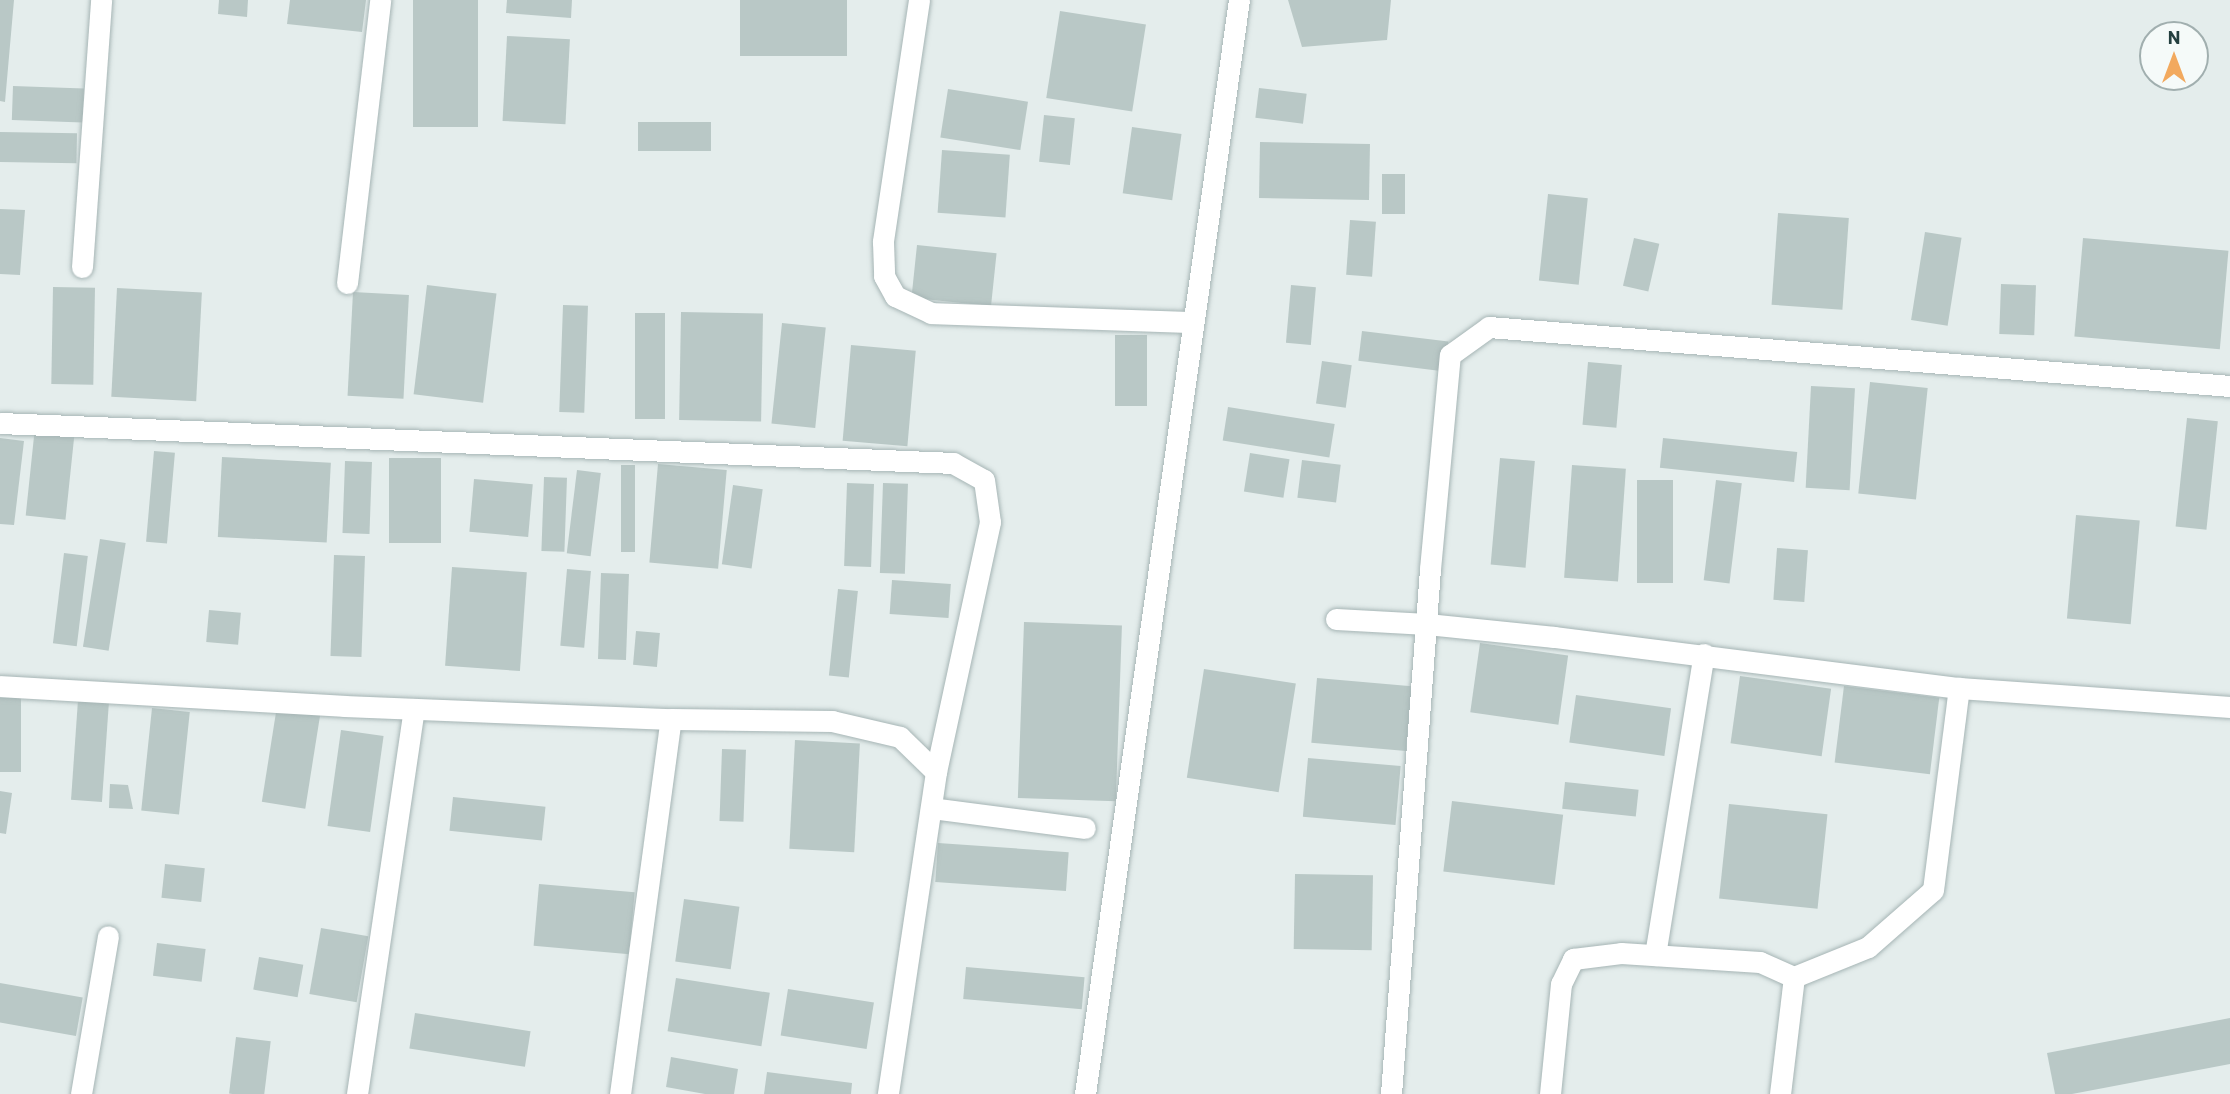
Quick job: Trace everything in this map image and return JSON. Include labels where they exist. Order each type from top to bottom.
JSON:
[{"type":"street","points":[[82,267],[101,0]]},
{"type":"street","points":[[347,282],[380,0]]},
{"type":"street","points":[[919,0],[883,242],[884,276],[895,296],[930,313],[1194,322]]},
{"type":"street","points":[[1085,1094],[1238,0]]},
{"type":"street","points":[[1391,1094],[1450,355],[1489,327],[2230,386]]},
{"type":"street","points":[[0,423],[953,463],[984,480],[990,522],[936,772],[888,1094]]},
{"type":"street","points":[[1336,619],[1427,624],[1704,654],[1959,688],[2230,706]]},
{"type":"street","points":[[1655,955],[1704,654]]},
{"type":"street","points":[[0,686],[414,709],[671,719],[832,721],[900,737],[936,772]]},
{"type":"street","points":[[1550,1094],[1561,984],[1573,959],[1621,953],[1760,962],[1794,977],[1868,947],[1933,890],[1959,688]]},
{"type":"street","points":[[357,1094],[414,709]]},
{"type":"street","points":[[620,1094],[671,719]]},
{"type":"street","points":[[930,807],[1085,828]]},
{"type":"street","points":[[81,1094],[108,936]]},
{"type":"street","points":[[1780,1094],[1794,977]]},
{"type":"building","points":[[0,0],[14,0],[5,102],[0,101]]},
{"type":"building","points":[[219,0],[248,0],[247,17],[218,14]]},
{"type":"building","points":[[290,0],[366,0],[362,32],[287,24]]},
{"type":"building","points":[[413,0],[478,0],[478,127],[413,127]]},
{"type":"building","points":[[507,0],[572,0],[571,18],[506,13]]},
{"type":"building","points":[[740,0],[847,0],[847,56],[740,56]]},
{"type":"building","points":[[1288,0],[1391,0],[1387,40],[1302,47]]},
{"type":"building","points":[[1060,11],[1146,25],[1132,112],[1046,98]]},
{"type":"building","points":[[507,36],[570,39],[565,124],[503,121]]},
{"type":"building","points":[[13,86],[84,88],[83,122],[12,120]]},
{"type":"building","points":[[1259,88],[1307,94],[1303,124],[1255,118]]},
{"type":"building","points":[[948,89],[1028,102],[1020,150],[940,137]]},
{"type":"building","points":[[1044,115],[1075,118],[1070,165],[1039,162]]},
{"type":"building","points":[[638,122],[711,122],[711,151],[638,151]]},
{"type":"building","points":[[1132,127],[1182,134],[1172,200],[1123,193]]},
{"type":"building","points":[[0,132],[77,133],[76,163],[0,162]]},
{"type":"building","points":[[1260,142],[1370,144],[1369,200],[1259,198]]},
{"type":"building","points":[[942,150],[1010,155],[1005,218],[938,213]]},
{"type":"building","points":[[1382,174],[1405,174],[1405,214],[1382,214]]},
{"type":"building","points":[[1548,194],[1588,198],[1579,285],[1539,281]]},
{"type":"building","points":[[0,209],[25,210],[20,275],[0,274]]},
{"type":"building","points":[[1778,213],[1849,218],[1842,310],[1772,305]]},
{"type":"building","points":[[1350,220],[1376,222],[1372,277],[1346,275]]},
{"type":"building","points":[[1925,232],[1962,238],[1948,326],[1911,320]]},
{"type":"building","points":[[1634,238],[1659,244],[1648,292],[1623,286]]},
{"type":"building","points":[[2083,238],[2228,251],[2220,349],[2074,337]]},
{"type":"building","points":[[917,245],[997,253],[991,306],[911,298]]},
{"type":"building","points":[[2001,284],[2036,285],[2034,335],[1999,334]]},
{"type":"building","points":[[427,285],[496,294],[483,403],[414,394]]},
{"type":"building","points":[[1291,285],[1316,287],[1311,345],[1286,343]]},
{"type":"building","points":[[53,287],[95,288],[93,385],[51,384]]},
{"type":"building","points":[[117,288],[202,292],[196,401],[111,397]]},
{"type":"building","points":[[353,292],[409,295],[403,399],[348,396]]},
{"type":"building","points":[[563,305],[588,306],[584,413],[559,412]]},
{"type":"building","points":[[681,312],[763,313],[761,421],[679,420]]},
{"type":"building","points":[[635,313],[665,313],[665,419],[635,419]]},
{"type":"building","points":[[782,323],[826,328],[815,428],[771,423]]},
{"type":"building","points":[[1362,331],[1448,342],[1445,371],[1358,361]]},
{"type":"building","points":[[1115,335],[1147,335],[1147,406],[1115,406]]},
{"type":"building","points":[[851,345],[916,351],[907,446],[843,441]]},
{"type":"building","points":[[1322,361],[1352,365],[1346,408],[1316,404]]},
{"type":"building","points":[[1588,362],[1622,365],[1616,428],[1583,425]]},
{"type":"building","points":[[1870,382],[1928,388],[1916,499],[1858,493]]},
{"type":"building","points":[[1811,386],[1855,388],[1850,490],[1806,488]]},
{"type":"building","points":[[1228,407],[1335,424],[1329,457],[1223,441]]},
{"type":"building","points":[[2187,418],[2218,421],[2206,530],[2176,526]]},
{"type":"building","points":[[35,427],[75,431],[65,520],[26,516]]},
{"type":"building","points":[[0,438],[24,441],[14,525],[0,524]]},
{"type":"building","points":[[1663,438],[1797,452],[1794,482],[1660,468]]},
{"type":"building","points":[[154,451],[175,453],[167,543],[146,542]]},
{"type":"building","points":[[1250,453],[1290,459],[1283,498],[1244,492]]},
{"type":"building","points":[[222,457],[331,463],[327,543],[218,537]]},
{"type":"building","points":[[389,458],[441,458],[441,543],[389,543]]},
{"type":"building","points":[[1500,458],[1535,461],[1526,568],[1491,565]]},
{"type":"building","points":[[1302,460],[1341,465],[1336,502],[1297,498]]},
{"type":"building","points":[[345,461],[372,462],[369,534],[342,533]]},
{"type":"building","points":[[658,464],[727,470],[718,569],[649,563]]},
{"type":"building","points":[[621,465],[635,465],[635,552],[621,552]]},
{"type":"building","points":[[1572,465],[1626,469],[1618,581],[1564,578]]},
{"type":"building","points":[[577,470],[601,473],[591,556],[567,553]]},
{"type":"building","points":[[544,477],[567,478],[564,552],[541,551]]},
{"type":"building","points":[[474,479],[533,484],[528,537],[469,532]]},
{"type":"building","points":[[1637,480],[1673,480],[1673,583],[1637,583]]},
{"type":"building","points":[[1716,480],[1742,483],[1729,583],[1704,580]]},
{"type":"building","points":[[847,483],[874,484],[871,567],[844,566]]},
{"type":"building","points":[[883,483],[908,484],[905,574],[880,573]]},
{"type":"building","points":[[733,485],[763,489],[752,568],[722,564]]},
{"type":"building","points":[[2076,515],[2140,521],[2131,624],[2067,619]]},
{"type":"building","points":[[100,539],[126,543],[109,651],[83,647]]},
{"type":"building","points":[[1777,548],[1808,550],[1804,602],[1773,600]]},
{"type":"building","points":[[64,553],[88,556],[77,646],[53,643]]},
{"type":"building","points":[[334,555],[365,556],[361,657],[330,656]]},
{"type":"building","points":[[452,567],[527,572],[520,671],[445,666]]},
{"type":"building","points":[[567,569],[591,571],[584,648],[560,646]]},
{"type":"building","points":[[601,573],[629,574],[626,660],[598,659]]},
{"type":"building","points":[[892,580],[951,584],[948,618],[890,614]]},
{"type":"building","points":[[838,589],[858,591],[849,678],[829,676]]},
{"type":"building","points":[[209,610],[241,613],[238,645],[206,642]]},
{"type":"building","points":[[1024,622],[1122,625],[1116,801],[1018,798]]},
{"type":"building","points":[[636,631],[660,633],[657,667],[633,665]]},
{"type":"building","points":[[1480,643],[1568,655],[1558,725],[1470,712]]},
{"type":"building","points":[[1204,669],[1296,684],[1279,792],[1187,778]]},
{"type":"building","points":[[1740,676],[1831,689],[1822,756],[1731,743]]},
{"type":"building","points":[[1317,678],[1412,686],[1406,751],[1311,743]]},
{"type":"building","points":[[1844,686],[1939,698],[1930,774],[1835,762]]},
{"type":"building","points":[[0,690],[21,690],[21,772],[0,772]]},
{"type":"building","points":[[1576,695],[1671,708],[1664,756],[1569,743]]},
{"type":"building","points":[[78,700],[109,702],[102,802],[71,800]]},
{"type":"building","points":[[277,706],[320,713],[305,809],[262,802]]},
{"type":"building","points":[[152,708],[190,712],[179,814],[141,810]]},
{"type":"building","points":[[341,730],[384,736],[370,832],[328,826]]},
{"type":"building","points":[[795,740],[860,743],[854,852],[789,849]]},
{"type":"building","points":[[722,749],[746,750],[743,822],[719,821]]},
{"type":"building","points":[[1308,758],[1401,766],[1396,825],[1303,817]]},
{"type":"building","points":[[1565,782],[1639,790],[1636,817],[1562,809]]},
{"type":"building","points":[[110,784],[128,785],[133,809],[109,808]]},
{"type":"building","points":[[0,791],[12,793],[6,834],[0,833]]},
{"type":"building","points":[[453,797],[545,807],[542,841],[449,831]]},
{"type":"building","points":[[1452,801],[1563,815],[1555,885],[1443,871]]},
{"type":"building","points":[[1729,804],[1827,814],[1818,909],[1719,898]]},
{"type":"building","points":[[938,843],[1069,852],[1066,891],[935,882]]},
{"type":"building","points":[[165,864],[205,868],[201,902],[161,898]]},
{"type":"building","points":[[1295,874],[1373,875],[1372,950],[1294,949]]},
{"type":"building","points":[[539,884],[635,892],[629,954],[534,946]]},
{"type":"building","points":[[684,899],[739,907],[731,969],[675,961]]},
{"type":"building","points":[[321,928],[368,936],[357,1002],[309,994]]},
{"type":"building","points":[[157,943],[206,949],[202,982],[153,976]]},
{"type":"building","points":[[259,957],[303,965],[298,997],[253,989]]},
{"type":"building","points":[[966,967],[1085,977],[1082,1009],[963,999]]},
{"type":"building","points":[[676,978],[770,993],[761,1046],[668,1031]]},
{"type":"building","points":[[0,983],[83,998],[76,1036],[0,1023]]},
{"type":"building","points":[[788,989],[874,1003],[867,1049],[781,1035]]},
{"type":"building","points":[[415,1013],[531,1031],[525,1067],[409,1049]]},
{"type":"building","points":[[2230,1018],[2230,1064],[2072,1094],[2055,1094],[2047,1053]]},
{"type":"building","points":[[236,1037],[271,1041],[264,1094],[229,1094]]},
{"type":"building","points":[[671,1057],[738,1069],[734,1094],[705,1094],[666,1087]]},
{"type":"building","points":[[767,1072],[852,1083],[851,1094],[764,1094]]}]
